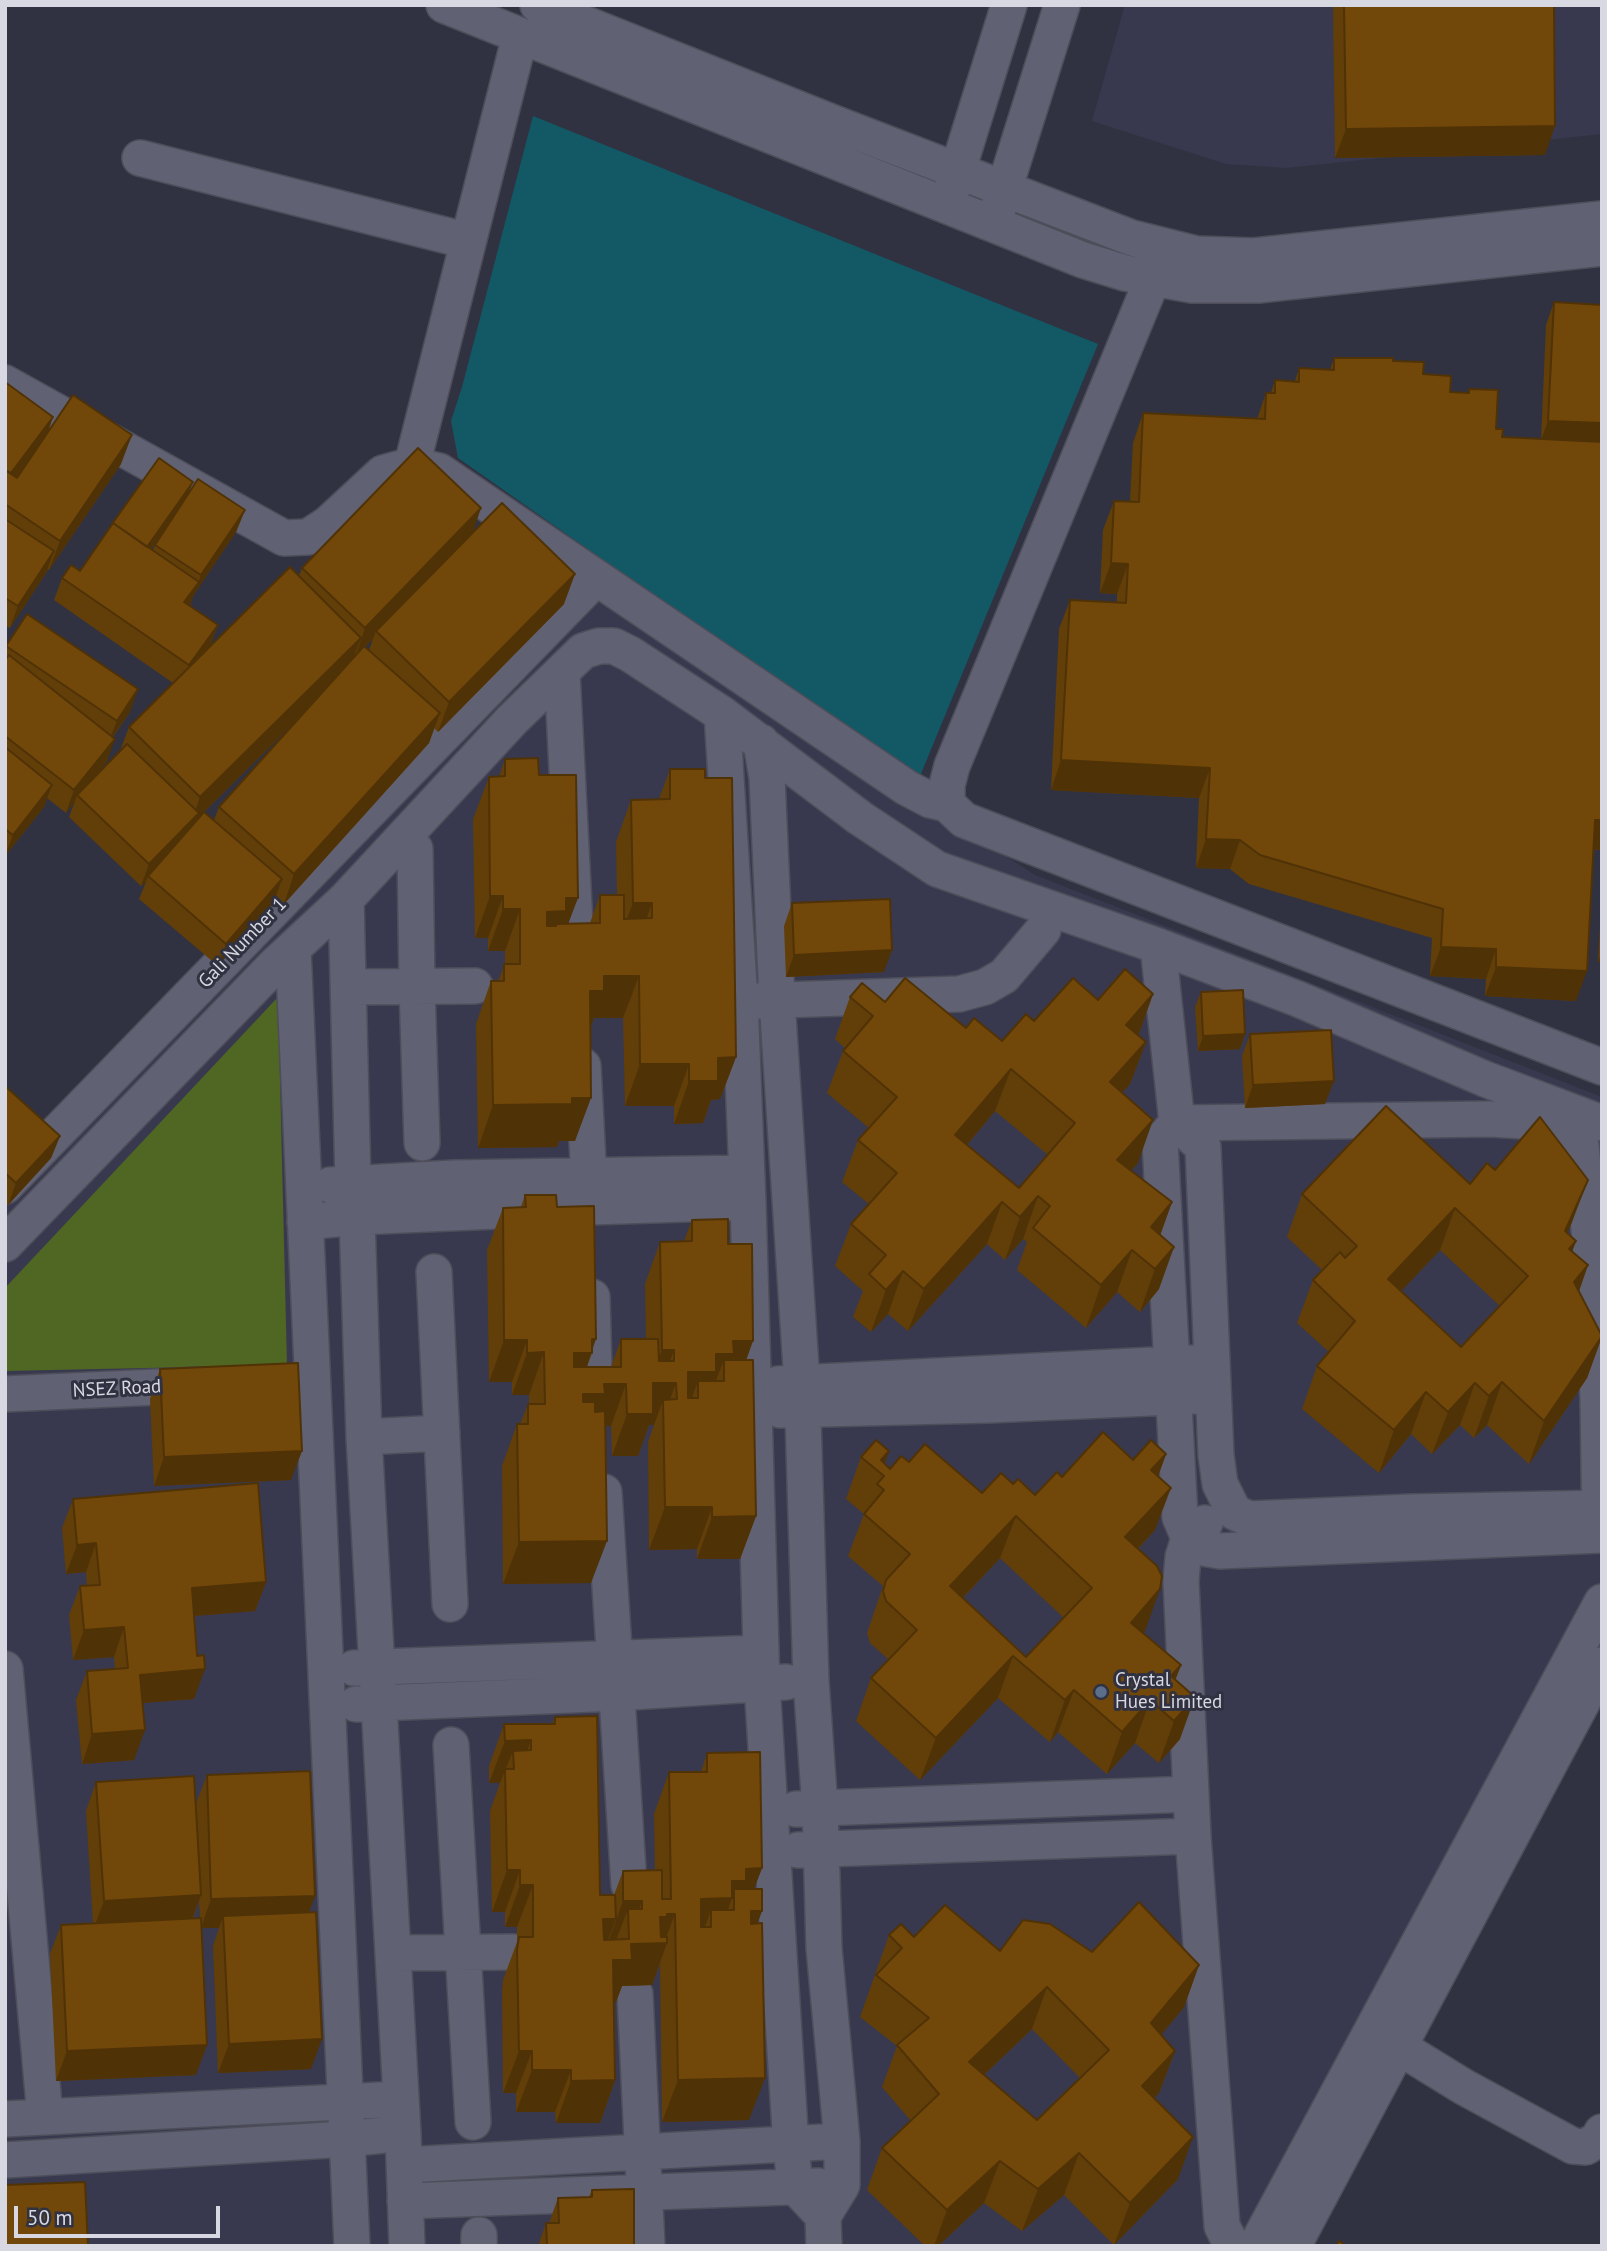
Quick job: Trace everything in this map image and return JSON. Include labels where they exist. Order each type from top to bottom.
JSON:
[{"type":"street","points":[[444,5],[1083,260],[1125,273],[1192,285],[1258,285],[1602,248]]},
{"type":"street","points":[[538,5],[1132,238],[1196,254],[1254,256],[1602,219]]},
{"type":"street","points":[[947,206],[1009,5]]},
{"type":"street","points":[[993,224],[1062,5]]},
{"type":"street","points":[[412,465],[520,36]]},
{"type":"street","points":[[140,158],[468,241]]},
{"type":"street","points":[[947,804],[947,785],[952,766],[1153,278]]},
{"type":"street","points":[[5,383],[284,538],[308,537],[328,524],[383,473],[412,465],[439,471],[907,788],[930,800],[947,804],[964,820],[1602,1066]]},
{"type":"street","name":"Gali Number 1","points":[[5,1186],[596,579]]},
{"type":"street","points":[[5,1244],[345,899],[512,720],[583,651],[599,646],[614,646],[722,714],[860,818],[937,869],[1158,946],[1297,999],[1485,1079],[1602,1123]]},
{"type":"street","points":[[562,672],[576,945]]},
{"type":"street","points":[[722,714],[740,1001],[750,1243],[761,1668],[771,1850],[795,2186],[823,2231]]},
{"type":"street","points":[[761,742],[767,778],[777,1000],[802,1396],[811,1681],[820,1808],[824,1948],[842,2141],[842,2185],[823,2231]]},
{"type":"street","points":[[415,849],[422,1143]]},
{"type":"street","points":[[732,863],[770,860]]},
{"type":"street","points":[[345,899],[364,1437],[407,2246]]},
{"type":"street","points":[[740,1001],[959,994],[985,987],[1004,975],[1043,930]]},
{"type":"street","points":[[1158,946],[1177,1123],[1203,1147],[1220,1484],[1234,1512],[1250,1519],[1411,1527],[1601,1521],[1589,1226],[1581,1145],[1572,1131],[1556,1123],[1491,1119],[1177,1123],[1160,1142],[1180,1517],[1189,1538],[1203,1548],[1220,1551],[1411,1527]]},
{"type":"street","points":[[293,949],[305,1222],[298,1382],[327,1670],[352,2246]]},
{"type":"street","points":[[349,987],[475,986]]},
{"type":"street","points":[[581,1038],[594,1371]]},
{"type":"street","points":[[302,1187],[355,1200],[590,1219],[747,1188]]},
{"type":"street","points":[[305,1222],[355,1200]]},
{"type":"street","points":[[750,1243],[793,1244]]},
{"type":"street","points":[[434,1272],[450,1604]]},
{"type":"street","points":[[754,1398],[1213,1378]]},
{"type":"street","name":"NSEZ Road","points":[[5,1394],[229,1384]]},
{"type":"street","points":[[364,1437],[442,1433]]},
{"type":"street","points":[[603,1481],[629,1885]]},
{"type":"street","points":[[1227,1502],[1189,1538],[1183,1557],[1181,1581],[1193,1836],[1222,2226],[1232,2246]]},
{"type":"street","points":[[759,1571],[808,1570]]},
{"type":"street","points":[[1256,2246],[1602,1602]]},
{"type":"street","points":[[327,1670],[615,1658],[761,1668],[811,1681]]},
{"type":"street","points":[[1293,2246],[1602,1665]]},
{"type":"street","points":[[328,1704],[617,1693],[761,1668]]},
{"type":"street","points":[[5,1669],[45,2116]]},
{"type":"street","points":[[450,1745],[473,2122]]},
{"type":"street","points":[[770,1810],[1191,1794]]},
{"type":"street","points":[[771,1850],[1193,1836]]},
{"type":"street","points":[[393,1953],[513,1952]]},
{"type":"street","points":[[635,1994],[647,2246]]},
{"type":"street","points":[[1399,2047],[1464,2087],[1573,2146],[1586,2147],[1598,2139],[1602,2132]]},
{"type":"street","points":[[5,2119],[345,2103],[403,2132]]},
{"type":"street","points":[[5,2160],[346,2139],[403,2132],[643,2153],[842,2141]]},
{"type":"street","points":[[405,2202],[842,2185]]},
{"type":"shaded area","points":[[1125,5],[1602,5],[1602,134],[1286,168],[1226,164],[1092,121]]},
{"type":"shaded area","points":[[533,116],[1098,344],[918,781],[458,458],[451,421]]},
{"type":"shaded area","points":[[589,585],[1035,875],[1602,1097],[1602,1607],[1282,2246],[5,2246],[5,1189]]},
{"type":"green space","points":[[278,997],[287,1365],[5,1371],[5,1288]]},
{"type":"building","points":[[1344,5],[1554,5],[1555,126],[1346,129]]},
{"type":"building","points":[[1554,302],[1602,305],[1602,423],[1548,421]]},
{"type":"building","points":[[1334,358],[1393,358],[1393,361],[1424,362],[1423,374],[1451,376],[1450,392],[1469,393],[1469,389],[1498,390],[1496,429],[1503,429],[1502,437],[1602,442],[1602,820],[1595,820],[1587,971],[1496,967],[1496,949],[1441,947],[1443,909],[1260,855],[1240,840],[1206,839],[1210,768],[1061,760],[1070,600],[1126,603],[1128,564],[1111,563],[1114,501],[1139,502],[1143,413],[1265,419],[1266,393],[1275,393],[1275,380],[1299,382],[1299,368],[1334,370]]},
{"type":"building","points":[[5,382],[53,417],[11,473],[5,470]]},
{"type":"building","points":[[73,395],[132,435],[60,541],[5,504],[5,470],[17,478]]},
{"type":"building","points":[[418,448],[481,508],[365,628],[302,568]]},
{"type":"building","points":[[159,458],[193,482],[147,547],[112,524]]},
{"type":"building","points":[[198,479],[245,510],[201,575],[155,545]]},
{"type":"building","points":[[502,503],[575,574],[449,702],[376,631]]},
{"type":"building","points":[[5,519],[54,551],[18,606],[5,598]]},
{"type":"building","points":[[113,523],[199,582],[184,602],[218,625],[189,665],[62,578],[71,565],[80,571]]},
{"type":"building","points":[[290,567],[361,638],[200,797],[129,727]]},
{"type":"building","points":[[27,614],[138,689],[117,721],[6,646]]},
{"type":"building","points":[[364,646],[440,713],[294,874],[219,807]]},
{"type":"building","points":[[9,655],[115,739],[74,790],[5,736],[5,660]]},
{"type":"building","points":[[127,744],[199,813],[149,864],[77,795]]},
{"type":"building","points":[[5,747],[52,785],[13,835],[5,829]]},
{"type":"building","points":[[538,758],[539,775],[576,775],[578,898],[566,898],[566,911],[547,912],[547,926],[600,923],[600,895],[624,895],[624,919],[652,918],[652,903],[633,903],[631,800],[670,799],[670,769],[705,769],[705,778],[732,778],[736,1057],[718,1058],[718,1081],[689,1081],[689,1064],[640,1064],[639,976],[604,976],[604,991],[590,991],[591,1098],[572,1098],[572,1104],[493,1105],[491,981],[504,981],[504,964],[520,964],[520,909],[503,909],[503,896],[490,896],[489,777],[505,776],[505,759]]},
{"type":"building","points":[[204,812],[282,879],[226,944],[148,876]]},
{"type":"building","points":[[890,899],[892,950],[794,955],[792,903]]},
{"type":"building","points":[[1125,969],[1153,994],[1126,1025],[1146,1042],[1110,1082],[1153,1120],[1117,1160],[1172,1202],[1151,1227],[1174,1247],[1155,1269],[1132,1250],[1101,1285],[1033,1228],[1050,1206],[1038,1196],[1020,1217],[1002,1202],[924,1289],[903,1271],[886,1290],[869,1274],[886,1255],[851,1224],[897,1173],[858,1140],[897,1097],[843,1051],[873,1016],[850,997],[862,983],[885,1002],[905,978],[966,1028],[974,1018],[1002,1041],[1026,1014],[1034,1021],[1073,978],[1098,1000]],"holes":[[[1011,1069],[1075,1123],[1019,1188],[955,1135]]]},
{"type":"building","points":[[1243,990],[1245,1034],[1203,1036],[1201,992]]},
{"type":"building","points":[[1331,1030],[1334,1081],[1253,1085],[1250,1034]]},
{"type":"building","points":[[5,1086],[60,1136],[16,1183],[5,1173]]},
{"type":"building","points":[[1386,1106],[1470,1184],[1487,1163],[1495,1170],[1540,1117],[1588,1180],[1565,1231],[1576,1241],[1569,1249],[1588,1265],[1574,1282],[1602,1336],[1544,1421],[1502,1382],[1489,1396],[1475,1383],[1448,1412],[1426,1392],[1394,1430],[1317,1366],[1355,1321],[1313,1280],[1340,1252],[1345,1258],[1357,1246],[1302,1194]],"holes":[[[1455,1208],[1528,1276],[1461,1347],[1388,1279]]]},
{"type":"building","points":[[525,1195],[556,1195],[557,1207],[594,1206],[596,1339],[592,1339],[592,1353],[574,1353],[574,1367],[621,1367],[621,1339],[658,1339],[659,1361],[674,1361],[674,1350],[662,1350],[660,1242],[692,1241],[692,1220],[728,1219],[728,1244],[752,1244],[753,1341],[733,1341],[734,1354],[716,1354],[716,1372],[688,1372],[688,1398],[698,1398],[698,1381],[724,1381],[724,1360],[753,1360],[756,1516],[712,1517],[712,1507],[665,1507],[663,1400],[677,1399],[676,1383],[653,1383],[653,1414],[627,1414],[626,1384],[604,1384],[605,1394],[583,1394],[583,1402],[595,1402],[595,1412],[605,1411],[607,1541],[519,1542],[517,1424],[528,1424],[528,1404],[545,1404],[544,1352],[527,1353],[527,1340],[504,1340],[503,1208],[526,1207]]},
{"type":"building","points":[[298,1363],[302,1451],[164,1457],[160,1369]]},
{"type":"building","points":[[1103,1432],[1133,1460],[1151,1440],[1166,1454],[1151,1470],[1171,1488],[1125,1537],[1157,1566],[1162,1576],[1160,1589],[1131,1623],[1181,1665],[1171,1676],[1195,1697],[1174,1721],[1150,1700],[1122,1732],[1074,1690],[1065,1700],[1013,1656],[936,1738],[871,1678],[917,1630],[886,1601],[883,1591],[886,1580],[910,1554],[864,1514],[884,1490],[877,1484],[884,1476],[861,1457],[876,1440],[889,1451],[881,1460],[890,1469],[901,1456],[909,1462],[925,1444],[982,1493],[1001,1473],[1013,1484],[1018,1479],[1035,1495],[1057,1472],[1062,1477]],"holes":[[[1016,1516],[1092,1588],[1026,1657],[950,1586]]]},
{"type":"building","points":[[258,1483],[266,1582],[192,1588],[197,1656],[204,1655],[205,1669],[140,1675],[145,1730],[92,1734],[87,1671],[128,1668],[124,1627],[84,1630],[80,1586],[100,1585],[96,1543],[77,1545],[73,1499]]},
{"type":"building","points":[[597,1716],[600,1895],[615,1895],[616,1919],[603,1919],[604,1940],[629,1939],[628,1909],[642,1909],[642,1901],[623,1901],[623,1871],[662,1870],[662,1899],[671,1899],[669,1772],[707,1772],[707,1753],[760,1752],[762,1868],[746,1869],[746,1881],[732,1881],[732,1898],[701,1899],[701,1927],[711,1927],[711,1910],[734,1910],[734,1889],[762,1889],[762,1911],[751,1911],[751,1924],[762,1923],[765,2078],[678,2080],[675,1914],[660,1917],[661,1937],[667,1937],[667,1943],[631,1944],[632,1960],[613,1960],[615,2080],[571,2081],[571,2070],[532,2070],[532,2051],[519,2051],[517,1950],[519,1937],[533,1937],[533,1885],[520,1885],[520,1870],[507,1870],[505,1769],[514,1769],[513,1751],[531,1750],[531,1740],[505,1741],[504,1724],[555,1724],[555,1717]]},
{"type":"building","points":[[310,1771],[315,1896],[211,1899],[207,1775]]},
{"type":"building","points":[[194,1776],[201,1895],[104,1901],[96,1782]]},
{"type":"building","points":[[1139,1902],[1199,1965],[1151,2023],[1175,2051],[1142,2086],[1193,2137],[1130,2203],[1079,2153],[1038,2189],[1000,2161],[947,2210],[882,2148],[939,2094],[897,2045],[929,2018],[876,1975],[902,1948],[889,1935],[901,1924],[914,1937],[945,1905],[1000,1951],[1023,1920],[1050,1924],[1092,1952]],"holes":[[[1047,1987],[1109,2050],[1037,2120],[969,2062]]]},
{"type":"building","points":[[316,1912],[322,2039],[229,2044],[223,1916]]},
{"type":"building","points":[[201,1918],[207,2045],[67,2051],[61,1925]]},
{"type":"building","points":[[85,2182],[88,2246],[5,2246],[5,2185]]},
{"type":"building","points":[[634,2189],[634,2246],[547,2246],[546,2223],[559,2223],[558,2198],[592,2197],[592,2190]]},
{"type":"place","name":"Crystal Hues Limited","points":[[1101,1692]]}]
